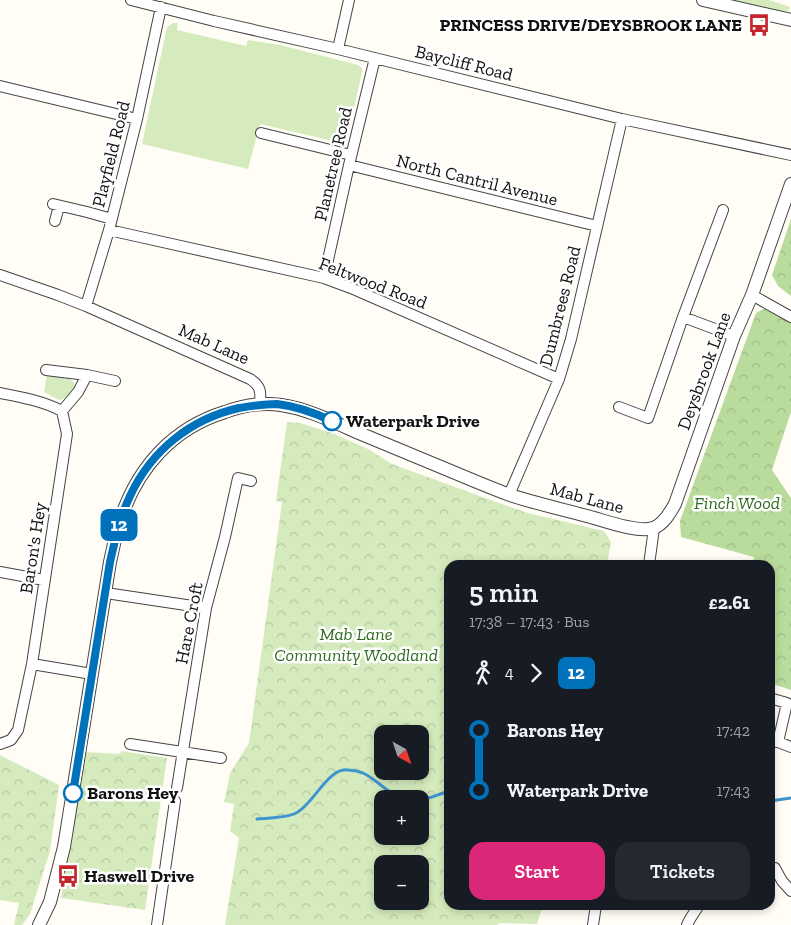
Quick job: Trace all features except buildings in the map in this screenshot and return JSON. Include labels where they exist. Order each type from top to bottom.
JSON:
[{"type":"street","name":"Baycliff Road","points":[[130,0],[622,119],[791,155]]},
{"type":"street","points":[[338,49],[349,0]]},
{"type":"street","points":[[703,0],[790,19]]},
{"type":"street","name":"Playfield Road","points":[[86,306],[111,225],[137,119],[161,7]]},
{"type":"street","name":"Planetree Road","points":[[324,278],[375,58]]},
{"type":"street","points":[[0,86],[137,119]]},
{"type":"street","name":"Dumbrees Road","points":[[509,494],[559,379],[571,339],[622,119]]},
{"type":"street","name":"North Cantril Avenue","points":[[260,133],[350,160],[597,226]]},
{"type":"street","name":"Deysbrook Lane","points":[[654,528],[667,517],[675,504],[734,336],[752,295],[791,184]]},
{"type":"street","name":"Feltwood Road","points":[[55,221],[56,205],[88,212],[111,225],[324,278],[559,379]]},
{"type":"street","points":[[619,407],[648,418],[723,210]]},
{"type":"street","name":"Mab Lane","points":[[0,275],[86,306],[250,379],[257,384],[260,392],[260,404],[290,406],[326,418],[509,494],[622,526],[643,529],[654,528]]},
{"type":"street","points":[[752,295],[791,317]]},
{"type":"street","points":[[683,317],[734,336]]},
{"type":"street","points":[[46,370],[87,375],[115,381]]},
{"type":"street","points":[[0,393],[20,396],[62,411],[78,392],[87,375]]},
{"type":"street","points":[[39,925],[50,902],[64,847],[110,562],[121,517],[138,481],[155,456],[177,436],[204,420],[229,410],[260,404]]},
{"type":"street","name":"Baron's Hey","points":[[0,744],[11,740],[18,730],[32,664],[67,434],[62,411]]},
{"type":"street","name":"Hare Croft","points":[[177,788],[206,608],[238,478],[251,481]]},
{"type":"street","points":[[650,560],[654,528]]},
{"type":"street","points":[[0,572],[44,580]]},
{"type":"street","points":[[106,593],[206,608]]},
{"type":"street","points":[[32,664],[92,674]]},
{"type":"street","points":[[775,700],[787,703],[775,739]]},
{"type":"street","points":[[775,742],[791,747]]},
{"type":"street","points":[[130,744],[221,758]]},
{"type":"street","points":[[158,925],[174,801]]},
{"type":"street","points":[[775,868],[782,881],[791,891]]},
{"type":"street","points":[[593,925],[595,910]]},
{"type":"street","points":[[688,925],[696,910]]},
{"type":"green space","points":[[728,0],[769,0],[790,7],[788,11],[775,11]]},
{"type":"green space","points":[[173,23],[178,23],[177,30],[246,46],[248,40],[280,45],[358,65],[362,68],[362,72],[346,144],[260,124],[248,169],[142,144],[167,27]]},
{"type":"green space","points":[[791,219],[791,296],[778,286],[772,275]]},
{"type":"green space","name":"Finch Wood","points":[[765,308],[791,322],[791,412],[772,470],[791,498],[791,690],[775,685],[775,560],[753,560],[754,557],[681,537],[680,521],[756,313]]},
{"type":"green space","points":[[47,375],[68,378],[74,384],[73,391],[67,397],[59,400],[44,392]]},
{"type":"green space","name":"Mab Lane Community Woodland","points":[[287,422],[300,423],[332,433],[368,449],[392,464],[496,502],[528,513],[604,531],[611,542],[608,560],[444,560],[444,910],[541,910],[537,924],[225,925],[239,838],[230,831],[234,804],[224,802],[230,773],[249,743],[282,502],[276,501]]},
{"type":"green space","points":[[121,751],[167,758],[145,910],[61,898],[85,752],[120,754]]},
{"type":"green space","points":[[0,755],[59,785],[50,851],[30,914],[22,925],[14,925],[19,903],[0,900]]},
{"type":"waterway","points":[[257,819],[282,817],[296,813],[302,809],[327,780],[341,771],[351,770],[363,773],[374,779],[387,790]]},
{"type":"waterway","points":[[429,798],[444,793]]},
{"type":"waterway","points":[[775,800],[791,798]]},
{"type":"bus line","name":"12","points":[[73,793],[115,538],[130,496],[147,466],[165,446],[190,427],[229,410],[260,404],[278,404],[290,406],[332,421]]},
{"type":"place","name":"PRINCESS DRIVE/DEYSBROOK LANE","points":[[759,25]]},
{"type":"place","name":"Waterpark Drive","points":[[332,421]]},
{"type":"place","name":"Barons Hey","points":[[73,793]]},
{"type":"place","name":"Haswell Drive","points":[[68,876]]}]
